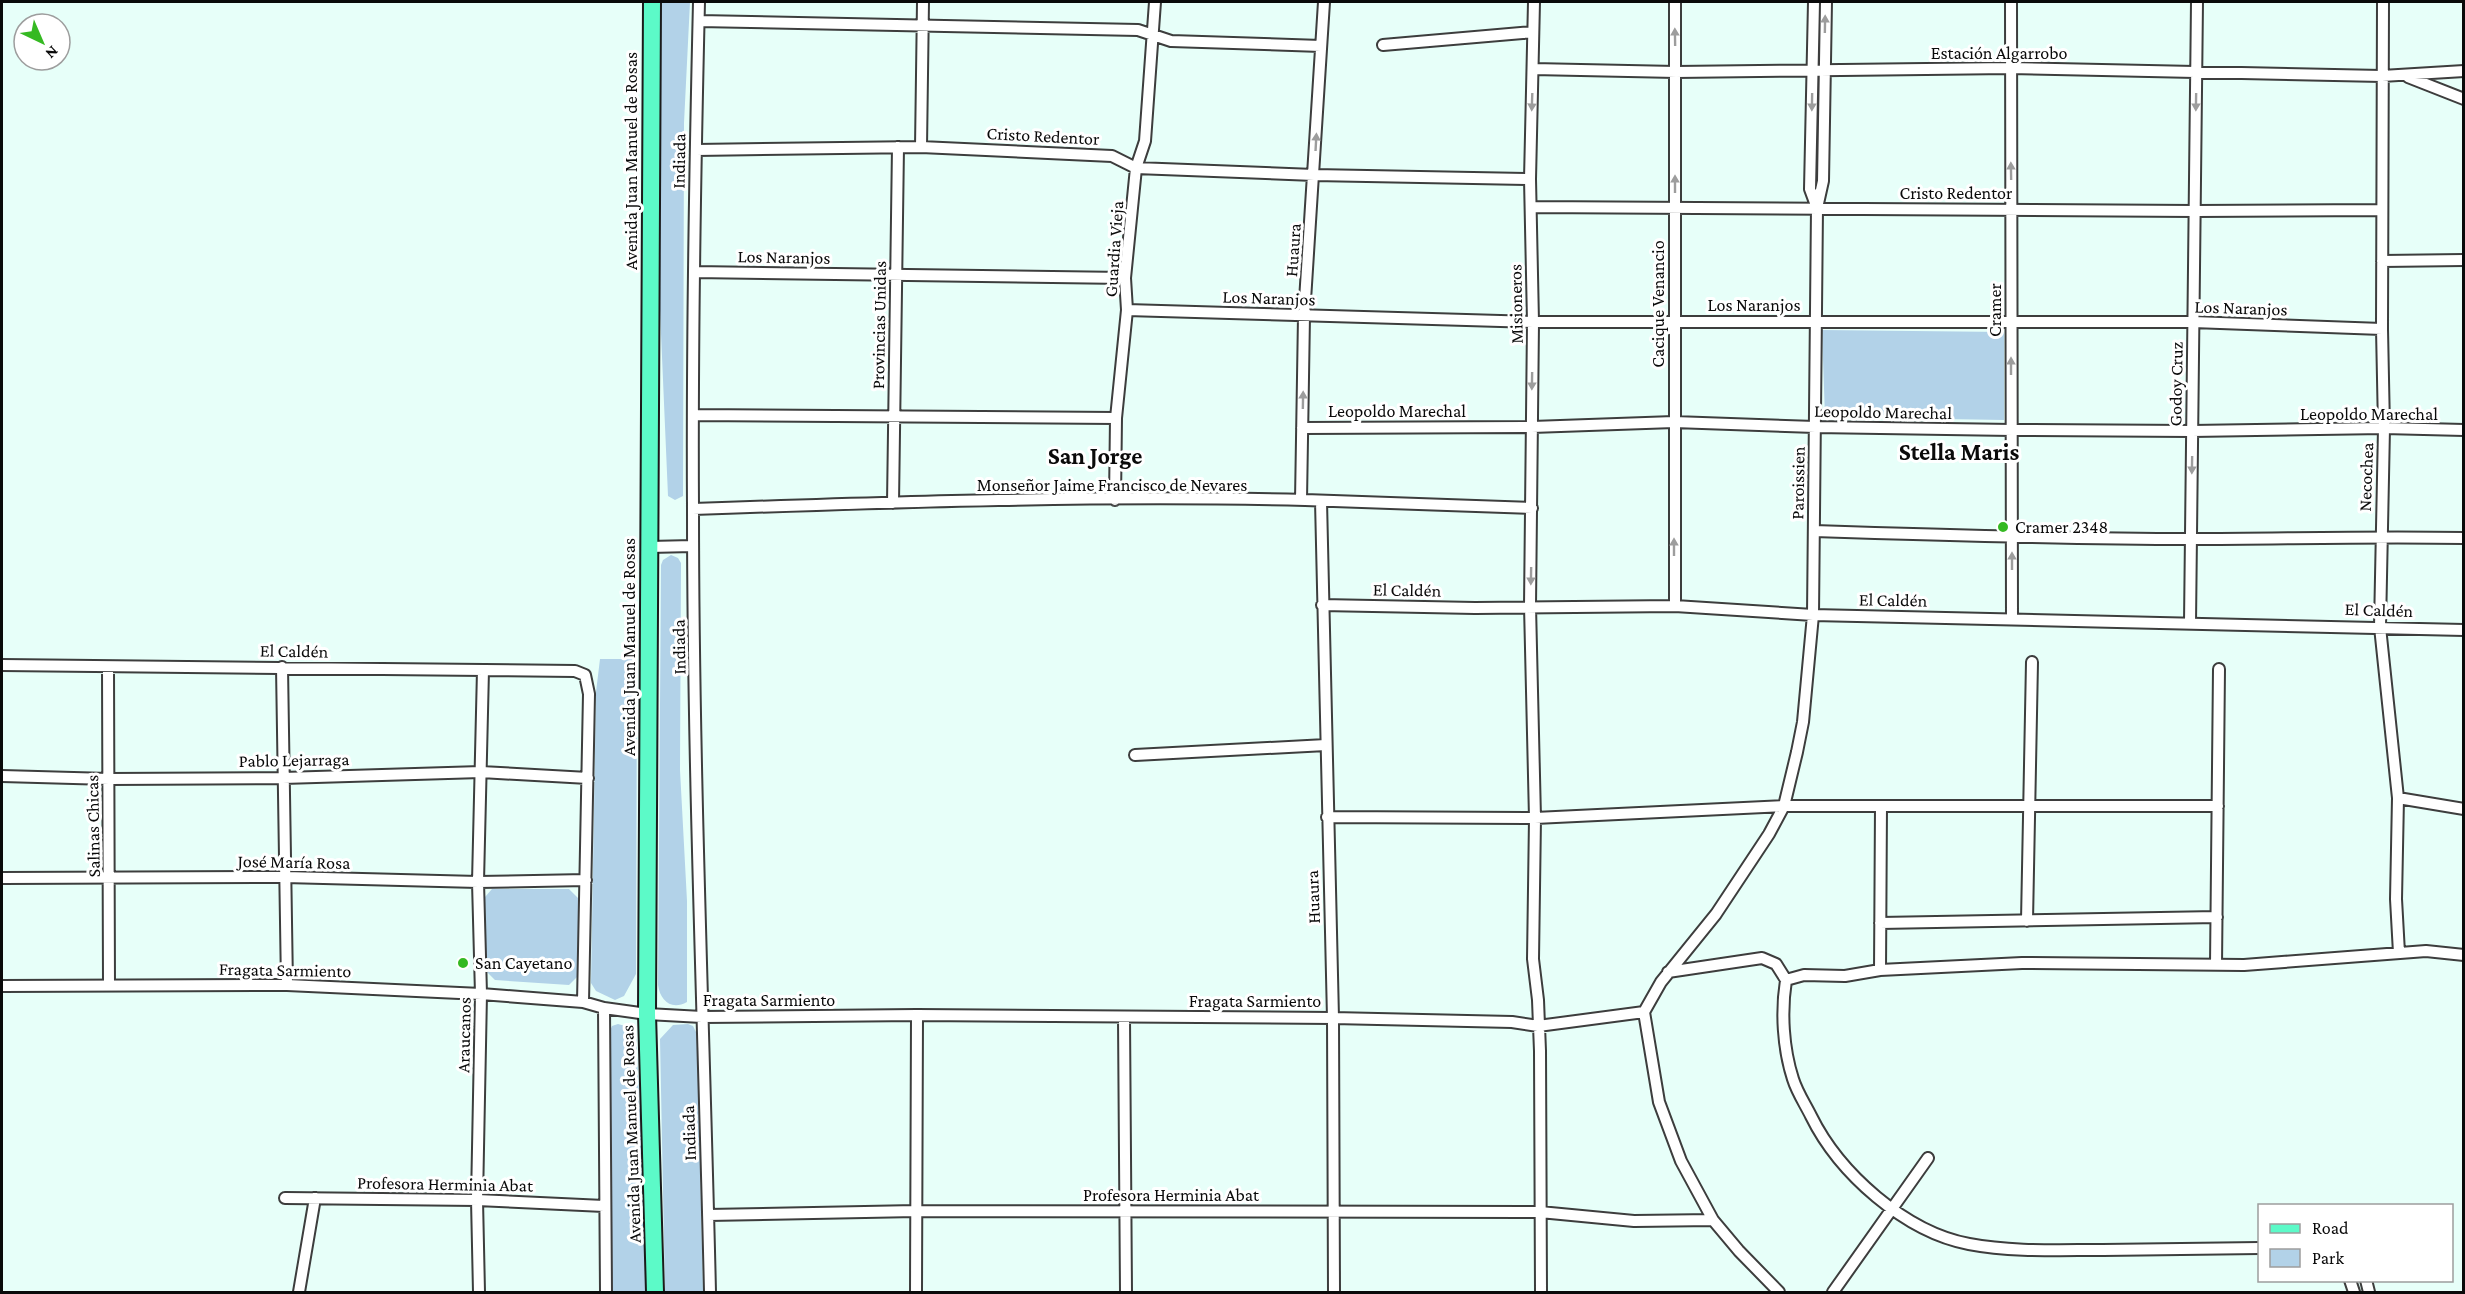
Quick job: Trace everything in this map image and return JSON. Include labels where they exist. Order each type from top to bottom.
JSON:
[{"type":"main road","name":"Avenida Juan Manuel de Rosas","points":[[651,2],[647,1014],[656,1293]]},
{"type":"street","name":"Indiada","points":[[699,2],[694,272],[693,546],[710,1293]]},
{"type":"street","points":[[921,147],[923,2]]},
{"type":"street","name":"Guardia Vieja","points":[[1115,500],[1116,418],[1127,310],[1125,278],[1136,168],[1146,141],[1155,2]]},
{"type":"street","name":"Huaura","points":[[1301,500],[1304,316],[1324,2]]},
{"type":"street","name":"Misioneros","points":[[1533,2],[1530,179],[1533,322],[1530,606],[1535,818],[1533,959],[1539,1026]]},
{"type":"street","name":"Cacique Venancio","points":[[1675,2],[1675,606]]},
{"type":"street","name":"Paroissien","points":[[1814,2],[1810,189],[1817,208]]},
{"type":"street","name":"Paroissien","points":[[1644,1012],[1668,972],[1716,914],[1749,866],[1784,806],[1803,722],[1813,615],[1817,208],[1823,181],[1826,2]]},
{"type":"street","name":"Cramer","points":[[2010,2],[2012,619]]},
{"type":"street","name":"Godoy Cruz","points":[[2190,623],[2197,2]]},
{"type":"street","name":"Necochea","points":[[2383,2],[2384,428],[2380,627],[2398,798],[2396,899],[2399,953]]},
{"type":"street","points":[[699,21],[1138,30],[1171,41],[1321,46]]},
{"type":"street","points":[[1383,45],[1533,32]]},
{"type":"street","name":"Estación Algarrobo","points":[[1533,69],[1676,72],[2010,68],[2196,74],[2382,76],[2462,73]]},
{"type":"street","points":[[2403,75],[2463,99]]},
{"type":"street","name":"Provincias Unidas","points":[[893,502],[898,147]]},
{"type":"street","name":"Cristo Redentor","points":[[696,150],[921,147],[1112,156],[1136,168],[1314,176],[1530,179]]},
{"type":"street","name":"Cristo Redentor","points":[[1531,207],[2382,210]]},
{"type":"street","points":[[2382,261],[2463,260]]},
{"type":"street","name":"Los Naranjos","points":[[694,272],[1125,278]]},
{"type":"street","name":"Los Naranjos","points":[[1127,310],[1533,322],[2193,322],[2382,329]]},
{"type":"street","points":[[693,415],[1116,418]]},
{"type":"street","name":"Leopoldo Marechal","points":[[1302,428],[1532,427],[1674,422],[1815,428],[2012,430],[2192,431],[2384,428],[2463,430]]},
{"type":"street","name":"Monseñor Jaime Francisco de Nevares","points":[[693,509],[893,502],[1115,500],[1301,500],[1532,508]]},
{"type":"street","name":"Huaura","points":[[1321,501],[1333,1017],[1334,1293]]},
{"type":"street","points":[[1814,531],[2191,539],[2381,536],[2463,538]]},
{"type":"street","points":[[649,546],[693,546]]},
{"type":"street","name":"El Caldén","points":[[1322,605],[1475,608],[1675,606],[1813,615],[2463,630]]},
{"type":"street","points":[[2028,921],[2032,662]]},
{"type":"street","name":"El Caldén","points":[[2,665],[575,671],[585,675],[589,694],[588,778]]},
{"type":"street","name":"Salinas Chicas","points":[[108,667],[111,879],[109,985]]},
{"type":"street","points":[[282,667],[287,985]]},
{"type":"street","points":[[2216,965],[2218,669]]},
{"type":"street","name":"Araucanos","points":[[479,1293],[477,1200],[481,994],[478,882],[483,670]]},
{"type":"street","points":[[1135,755],[1326,745]]},
{"type":"street","name":"Pablo Lejarraga","points":[[2,776],[110,779],[284,778],[481,772],[588,778]]},
{"type":"street","points":[[583,1002],[588,778]]},
{"type":"street","points":[[2398,798],[2463,809]]},
{"type":"street","points":[[1327,817],[1535,818],[1784,806],[2218,807]]},
{"type":"street","points":[[1880,970],[1881,806]]},
{"type":"street","name":"José María Rosa","points":[[2,878],[285,877],[478,882],[586,880]]},
{"type":"street","points":[[1880,924],[2217,917]]},
{"type":"street","points":[[1786,980],[1804,975],[1845,976],[1880,970],[2022,963],[2244,965],[2426,951],[2463,955]]},
{"type":"street","points":[[1668,972],[1762,958],[1776,964],[1786,980],[1783,998],[1785,1042],[1793,1080],[1819,1133],[1854,1176],[1891,1210],[1938,1234],[1967,1244],[2056,1250],[2258,1248]]},
{"type":"street","name":"Fragata Sarmiento","points":[[2,986],[287,985],[481,994],[583,1002],[604,1008],[647,1014],[702,1017],[916,1015],[1124,1018],[1333,1017],[1512,1022],[1539,1026],[1644,1012]]},
{"type":"street","points":[[604,1008],[603,1206],[606,1293]]},
{"type":"street","points":[[1644,1012],[1659,1102],[1681,1161],[1713,1220],[1779,1293]]},
{"type":"street","points":[[916,1015],[916,1293]]},
{"type":"street","points":[[1124,1018],[1126,1293]]},
{"type":"street","points":[[1539,1026],[1541,1293]]},
{"type":"street","points":[[1833,1293],[1928,1158]]},
{"type":"street","name":"Profesora Herminia Abat","points":[[285,1198],[477,1200],[603,1206]]},
{"type":"street","points":[[299,1293],[315,1198]]},
{"type":"street","name":"Profesora Herminia Abat","points":[[708,1215],[916,1211],[1540,1212],[1634,1221],[1713,1220]]},
{"type":"green space","points":[[661,2],[690,2],[684,123],[683,496],[675,500],[668,496],[659,287]]},
{"type":"green space","points":[[1822,330],[2004,332],[2004,420],[1825,417]]},
{"type":"green space","points":[[671,555],[678,558],[681,563],[680,770],[687,901],[687,1002],[676,1005],[671,1005],[664,999],[658,985],[661,565],[663,560]]},
{"type":"green space","points":[[600,659],[637,659],[636,974],[624,996],[615,1000],[596,991],[591,983],[596,692]]},
{"type":"green space","points":[[492,889],[569,889],[579,899],[577,977],[569,985],[495,980],[486,971],[485,897]]},
{"type":"green space","points":[[618,1024],[632,1028],[636,1035],[649,1292],[612,1292],[609,1033],[612,1026]]},
{"type":"green space","points":[[673,1025],[693,1026],[697,1034],[703,1292],[665,1292],[660,1039]]},
{"type":"place","name":"Cramer 2348","points":[[2003,527]]},
{"type":"place","name":"San Cayetano","points":[[463,963]]},
{"type":"district","name":"Stella Maris","points":[[1959,451]]},
{"type":"district","name":"San Jorge","points":[[1095,455]]}]
